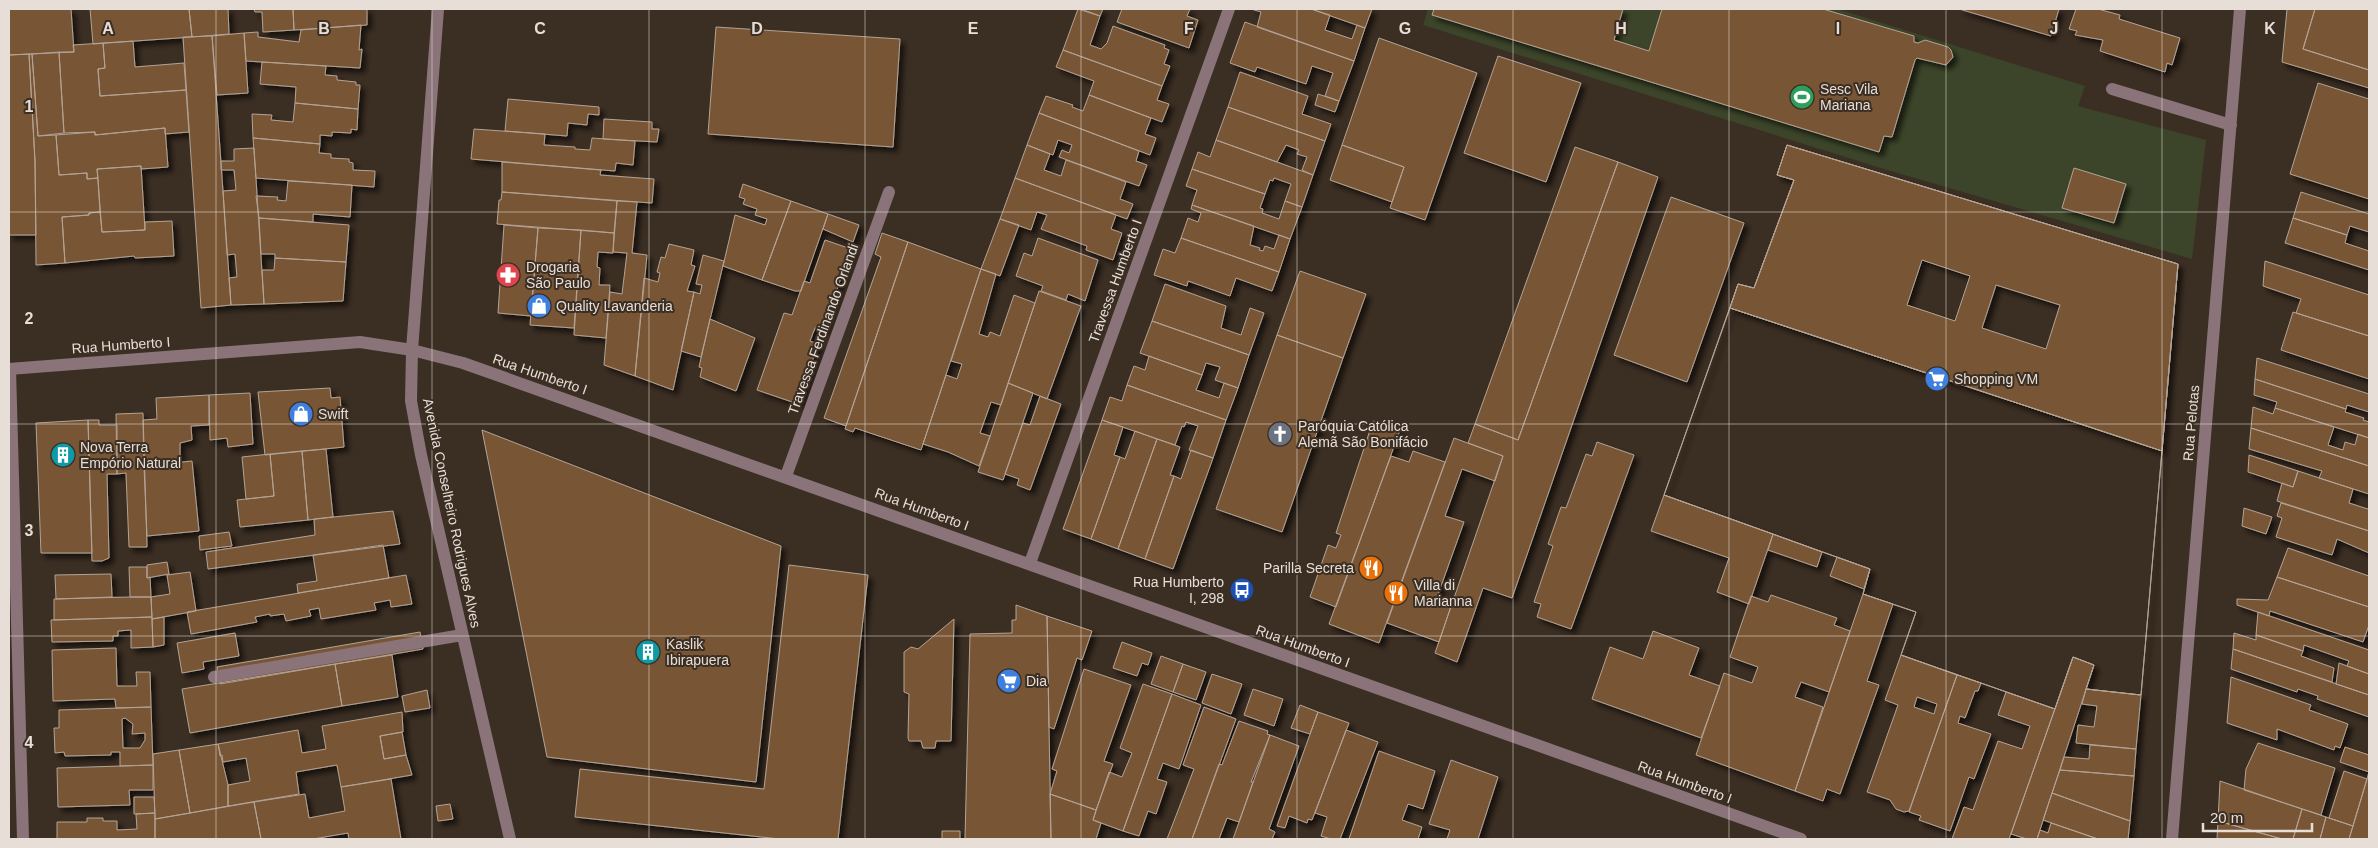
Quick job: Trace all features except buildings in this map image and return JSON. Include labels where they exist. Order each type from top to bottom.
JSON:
[{"type":"street","name":"Avenida Conselheiro Rodrigues Alves","points":[[438,9],[412,350],[411,400],[462,635],[510,839]]},
{"type":"street","name":"Travessa Humberto I","points":[[1030,563],[1229,9]]},
{"type":"street","name":"Rua Pelotas","points":[[2172,839],[2240,9]]},
{"type":"street","points":[[2112,89],[2231,125]]},
{"type":"street","name":"Travessa Ferdinando Orlandi","points":[[786,476],[889,192]]},
{"type":"street","name":"Rua Humberto I","points":[[10,369],[360,342],[412,350],[462,362],[1801,839]]},
{"type":"street","points":[[10,369],[23,839]]},
{"type":"street","points":[[214,677],[462,635]]},
{"type":"green space","points":[[1428,9],[1837,9],[2085,86],[2078,106],[2206,140],[2192,259],[1884,169],[1423,25]]},
{"type":"place","name":"Sesc Vila Mariana","points":[[1802,97]]},
{"type":"place","name":"Drogaria São Paulo","points":[[508,275]]},
{"type":"place","name":"Quality Lavanderia","points":[[539,306]]},
{"type":"place","name":"Shopping VM","points":[[1937,379]]},
{"type":"place","name":"Swift","points":[[301,414]]},
{"type":"place","name":"Paróquia Católica Alemã São Bonifácio","points":[[1280,434]]},
{"type":"place","name":"Nova Terra Empório Natural","points":[[63,455]]},
{"type":"place","name":"Parilla Secreta","points":[[1371,568]]},
{"type":"place","name":"Rua Humberto I, 298","points":[[1242,590]]},
{"type":"place","name":"Villa di Marianna","points":[[1396,593]]},
{"type":"place","name":"Kaslik Ibirapuera","points":[[648,652]]},
{"type":"place","name":"Dia","points":[[1009,681]]}]
